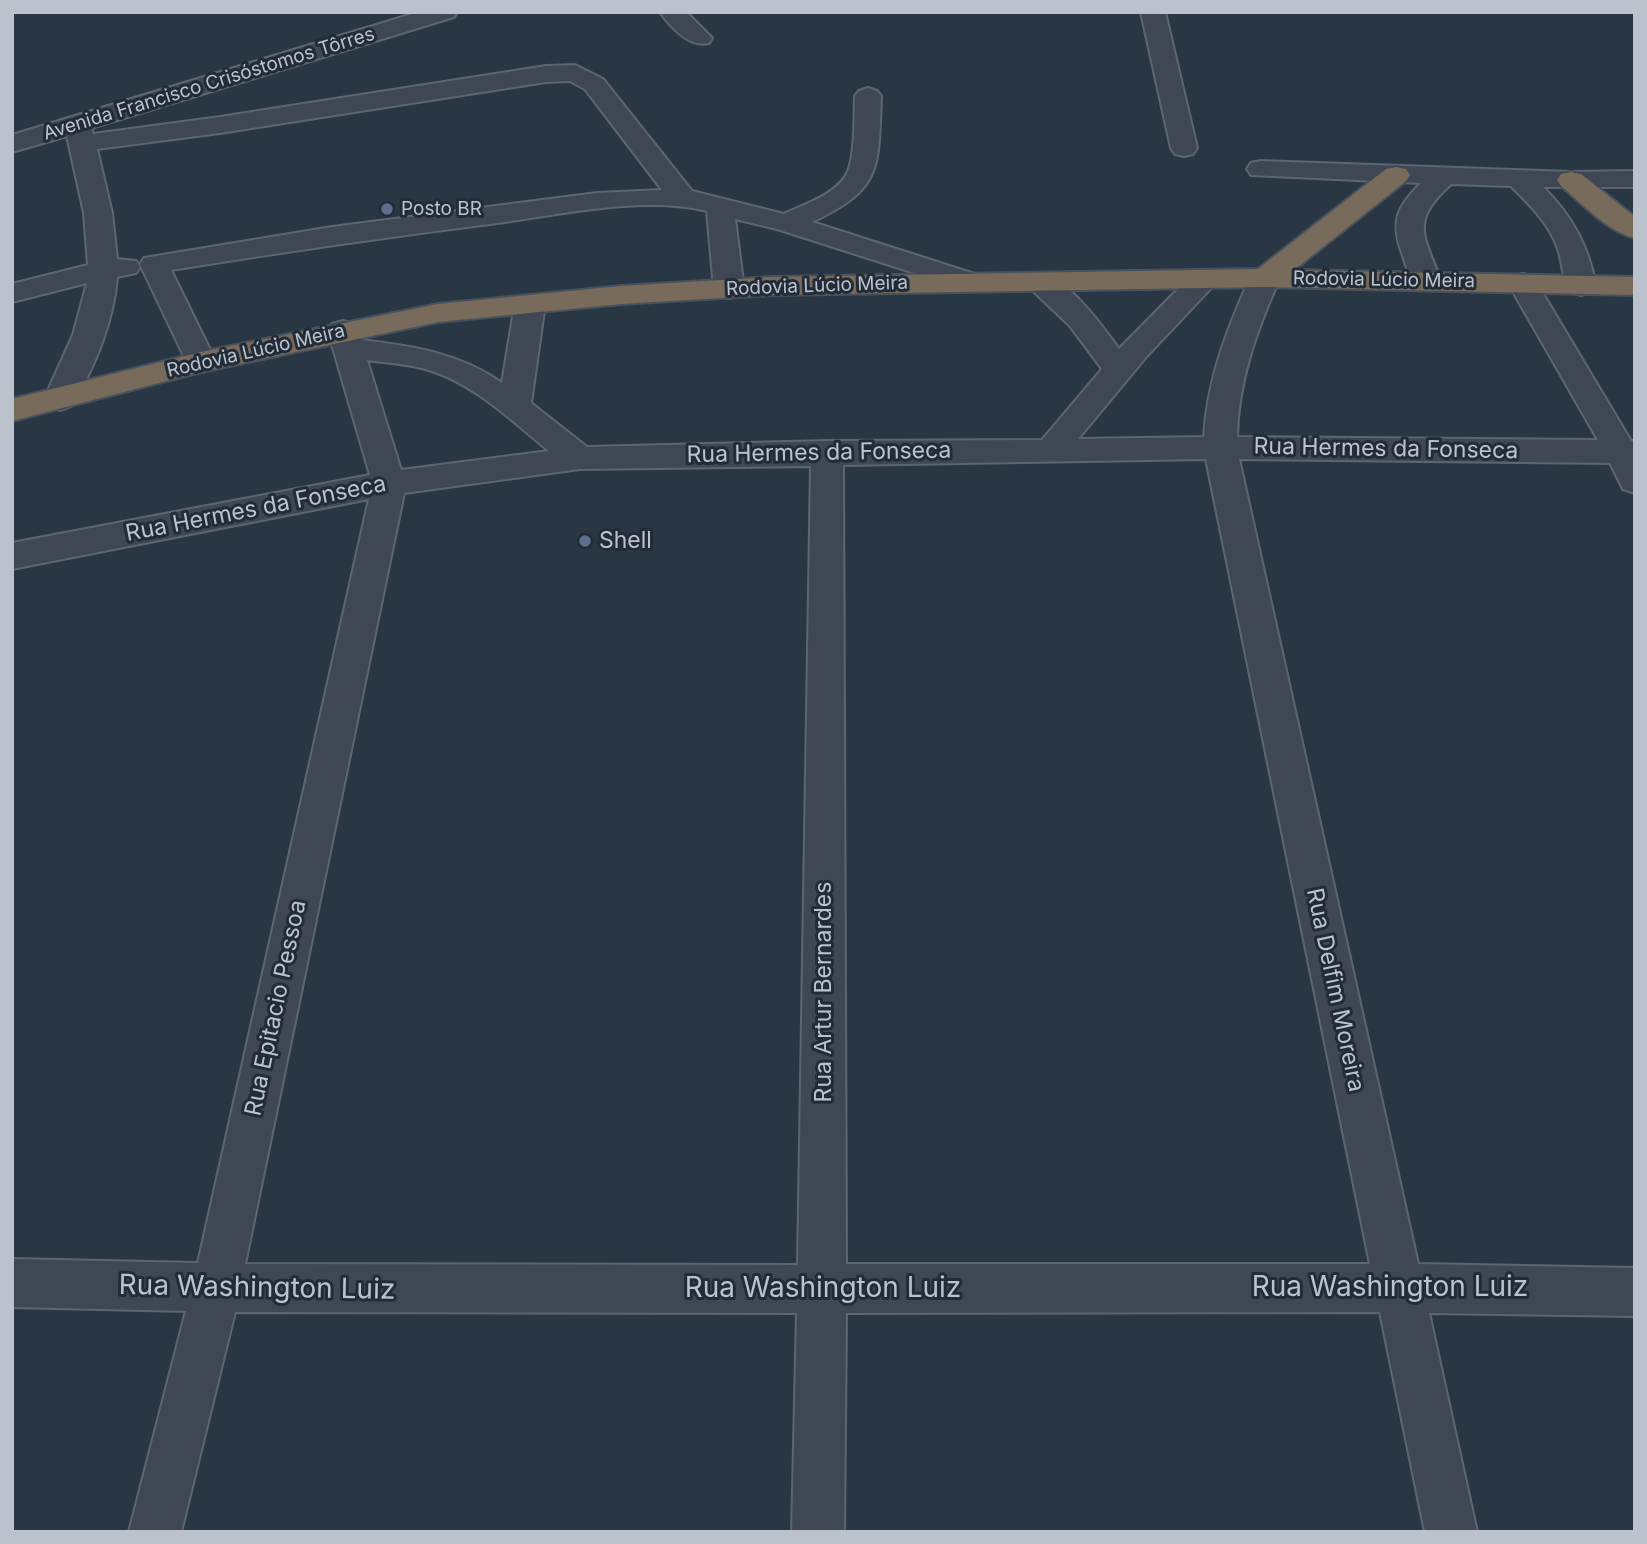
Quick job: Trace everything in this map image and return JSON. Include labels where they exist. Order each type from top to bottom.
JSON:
[{"type":"highway","points":[[1265,278],[1396,175]]},
{"type":"highway","points":[[1571,180],[1608,212],[1635,230]]},
{"type":"highway","name":"Rodovia Lúcio Meira","points":[[12,411],[201,362],[346,339],[438,313],[530,304],[729,289],[971,282],[1265,278],[1635,286]]},
{"type":"street","name":"Avenida Francisco Crisóstomos Tôrres","points":[[12,144],[79,134],[351,29],[445,12]]},
{"type":"street","points":[[672,12],[700,38]]},
{"type":"street","points":[[1153,12],[1184,148]]},
{"type":"street","points":[[60,398],[88,335],[103,270],[102,233],[79,134],[220,125],[546,74],[575,73],[594,84],[682,197]]},
{"type":"street","points":[[787,223],[851,188],[861,174],[868,96]]},
{"type":"street","points":[[1261,169],[1571,180],[1635,179]]},
{"type":"street","points":[[1426,280],[1408,231],[1410,211],[1444,176]]},
{"type":"street","points":[[1518,178],[1548,208],[1564,229],[1577,256],[1581,286]]},
{"type":"street","points":[[12,293],[103,270],[332,236],[597,201],[682,197],[787,223],[971,282]]},
{"type":"street","points":[[720,206],[729,289]]},
{"type":"street","points":[[154,264],[201,362]]},
{"type":"street","name":"Rua Delfim Moreira","points":[[1265,278],[1231,361],[1220,415],[1220,448],[1451,1532]]},
{"type":"street","points":[[1051,450],[1118,369],[1204,279]]},
{"type":"street","points":[[1039,281],[1081,319],[1118,369]]},
{"type":"street","points":[[1522,283],[1630,461]]},
{"type":"street","points":[[514,408],[530,304]]},
{"type":"street","points":[[346,339],[452,367],[474,379],[580,458]]},
{"type":"street","points":[[346,339],[389,483]]},
{"type":"street","name":"Rua Hermes da Fonseca","points":[[12,556],[389,483],[580,458],[827,452],[1220,448],[1630,461]]},
{"type":"street","name":"Rua Artur Bernardes","points":[[818,1532],[827,452]]},
{"type":"street","name":"Rua Epitacio Pessoa","points":[[155,1532],[216,1289],[389,483]]},
{"type":"street","name":"Rua Washington Luiz","points":[[12,1283],[216,1289],[822,1290],[1399,1286],[1635,1292]]},
{"type":"place","name":"Posto BR","points":[[387,209]]},
{"type":"place","name":"Shell","points":[[585,541]]}]
